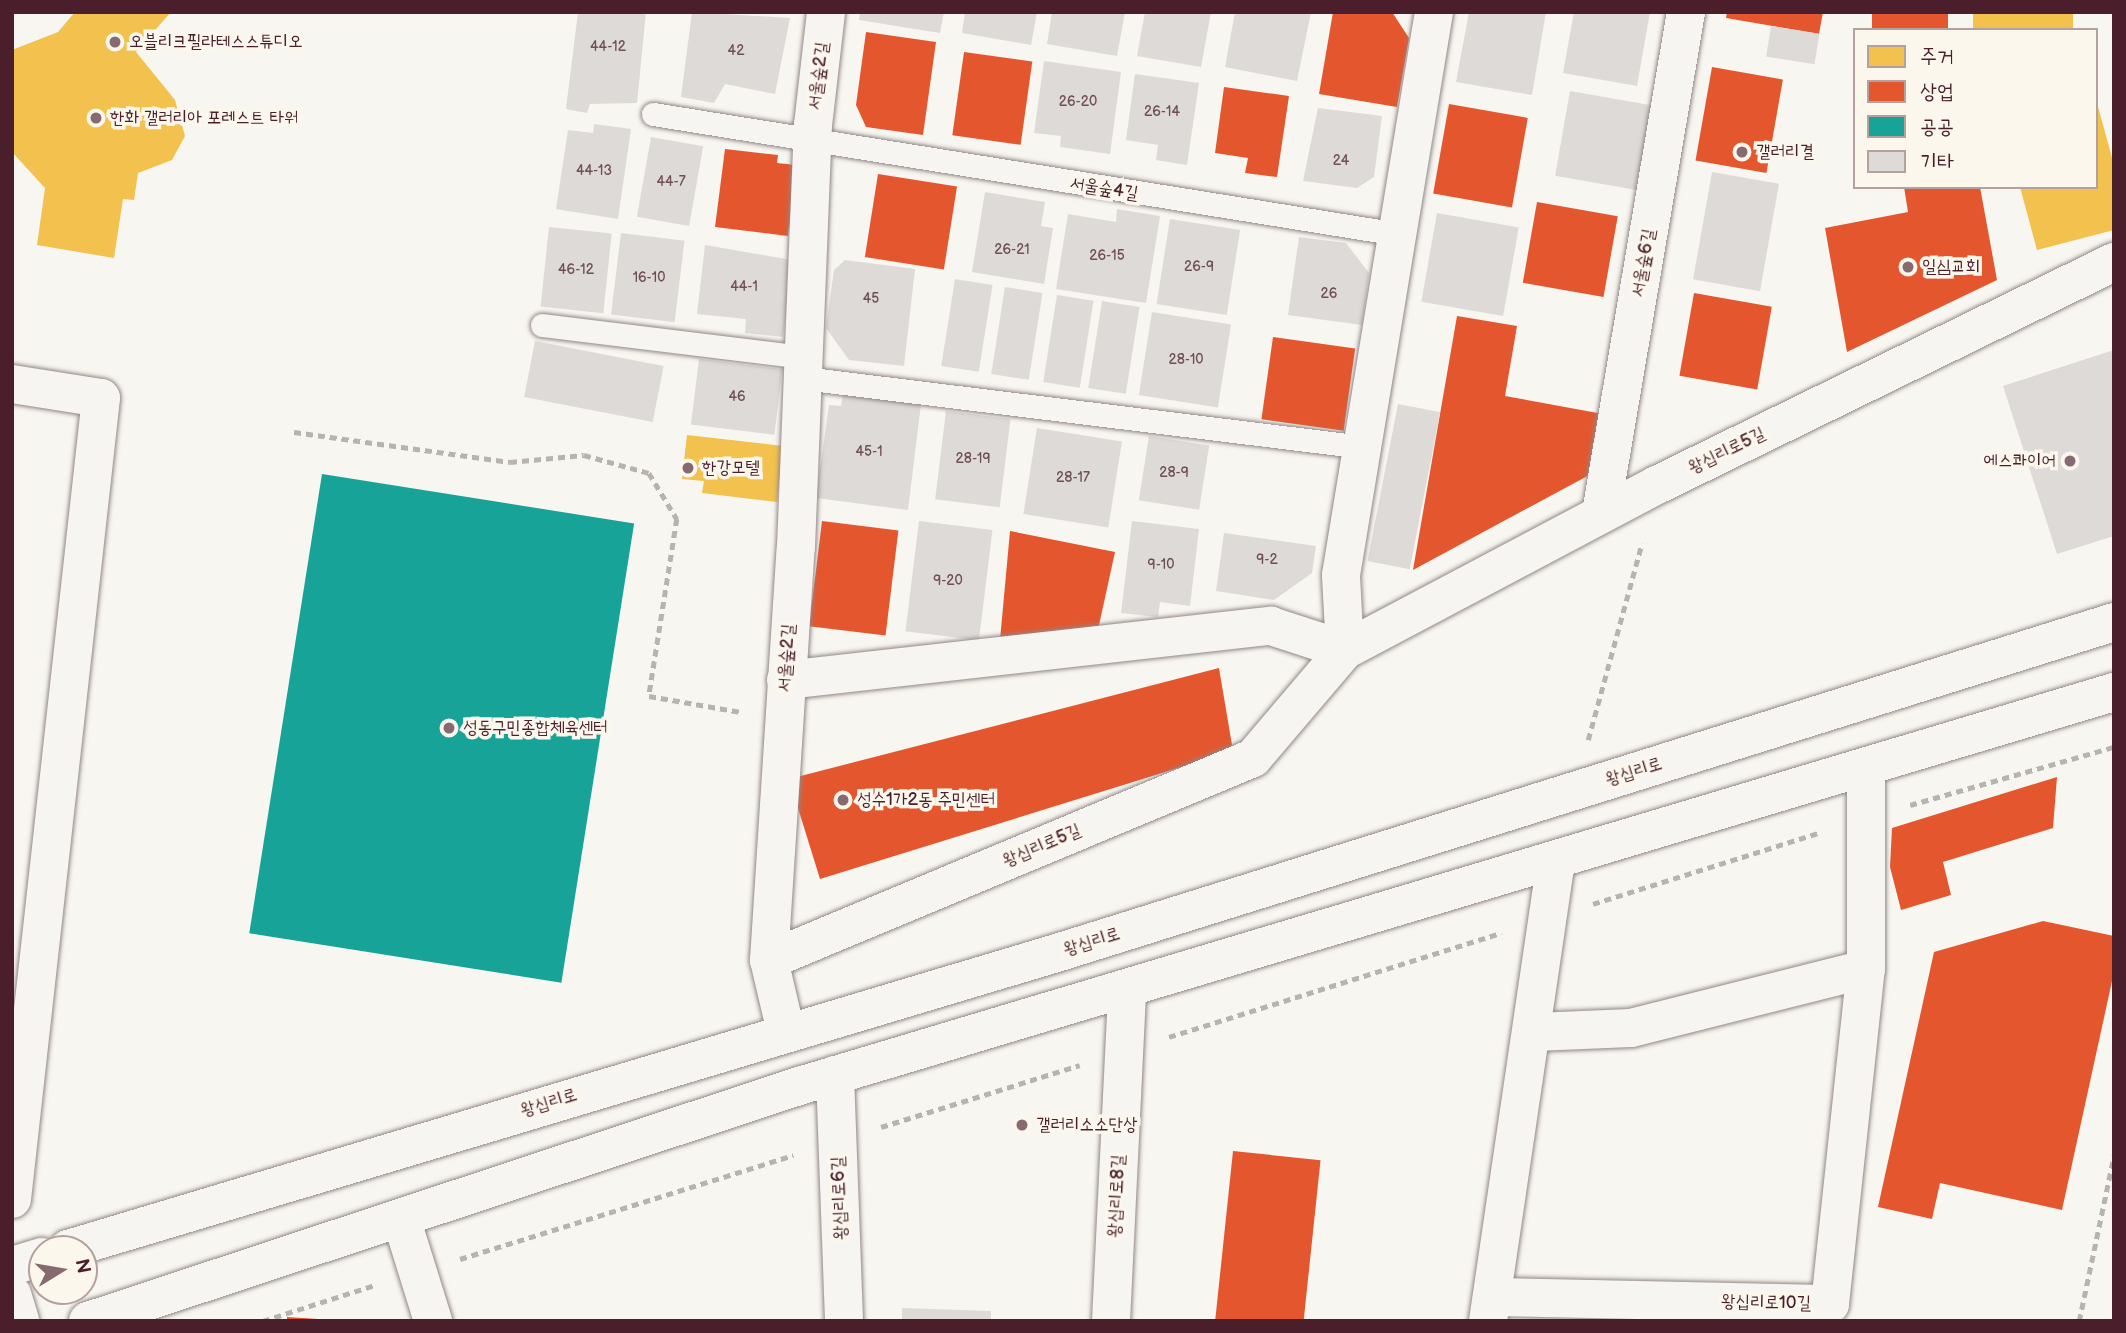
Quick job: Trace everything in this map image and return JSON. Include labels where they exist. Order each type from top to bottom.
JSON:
[{"type":"street","name":"서울숲2길","points":[[769,960],[803,368],[812,141],[826,12]]},
{"type":"street","points":[[786,680],[934,668],[1271,626],[1345,650],[1341,575],[1434,12]]},
{"type":"street","name":"서울숲6길","points":[[1601,513],[1686,12]]},
{"type":"street","name":"왕십리로5길","points":[[769,960],[1253,758],[1345,650],[1601,513],[2114,262]]},
{"type":"street","points":[[12,384],[102,398],[12,1199]]},
{"type":"street","name":"왕십리로","points":[[98,1240],[1574,791],[2114,622]]},
{"type":"street","points":[[88,1321],[835,1075],[2114,692]]},
{"type":"street","name":"왕십리로10길","points":[[1556,860],[1535,1032],[1490,1309],[1830,1304],[1866,969],[1867,767]]},
{"type":"street","points":[[769,960],[786,1032]]},
{"type":"street","points":[[1535,1032],[1631,1028],[1866,969]]},
{"type":"street","name":"왕십리로8길","points":[[1111,1321],[1127,988]]},
{"type":"street","name":"왕십리로6길","points":[[835,1075],[844,1321]]},
{"type":"street","points":[[401,1218],[433,1321]]},
{"type":"street","points":[[12,1294],[20,1321]]},
{"type":"lane","points":[[653,114],[812,141]]},
{"type":"lane","name":"서울숲4길","points":[[812,141],[1398,234]]},
{"type":"lane","points":[[542,326],[803,368],[1363,447]]},
{"type":"path","points":[[295,432],[510,462],[584,455],[649,473],[677,519],[649,696],[783,719]]},
{"type":"path","points":[[1574,791],[1657,485]]},
{"type":"path","points":[[262,1321],[1868,818],[2114,747]]},
{"type":"path","points":[[2079,1321],[2114,1155]]},
{"type":"building: 주거","name":"한화 갤러리아 포레스트 타워","points":[[75,12],[171,12],[136,52],[175,100],[185,136],[172,160],[138,173],[134,200],[123,199],[114,258],[37,245],[45,188],[12,152],[12,50],[58,32]]},
{"type":"building: 주거","points":[[1973,12],[2073,12],[2073,28],[1973,28]]},
{"type":"building: 주거","points":[[2098,107],[2114,165],[2114,230],[2037,250],[2021,189],[2098,189]]},
{"type":"building: 주거","points":[[687,435],[783,446],[777,502],[702,493],[704,481],[682,479]]},
{"type":"building: 상업","points":[[1333,12],[1392,12],[1409,38],[1397,107],[1319,94]]},
{"type":"building: 상업","points":[[1727,12],[1823,12],[1819,34],[1726,18]]},
{"type":"building: 상업","points":[[1872,12],[1948,12],[1948,28],[1872,28]]},
{"type":"building: 상업","points":[[866,32],[936,42],[923,135],[866,127],[856,105]]},
{"type":"building: 상업","points":[[964,52],[1032,62],[1021,145],[952,135]]},
{"type":"building: 상업","points":[[1712,67],[1783,80],[1766,173],[1696,161]]},
{"type":"building: 상업","points":[[1224,87],[1289,96],[1277,177],[1245,173],[1248,158],[1215,153]]},
{"type":"building: 상업","points":[[1449,104],[1528,118],[1512,208],[1433,194]]},
{"type":"building: 상업","points":[[725,149],[778,155],[777,163],[796,165],[788,236],[715,227]]},
{"type":"building: 상업","points":[[878,174],[957,187],[944,269],[865,257]]},
{"type":"building: 상업","points":[[1904,189],[1980,189],[1997,280],[1847,352],[1825,228],[1908,212]]},
{"type":"building: 상업","points":[[1537,202],[1618,216],[1604,297],[1523,283]]},
{"type":"building: 상업","points":[[1694,293],[1772,307],[1757,389],[1679,376]]},
{"type":"building: 상업","points":[[1457,316],[1517,326],[1505,396],[1614,416],[1606,466],[1413,570]]},
{"type":"building: 상업","points":[[1273,337],[1355,349],[1344,431],[1261,419]]},
{"type":"building: 상업","points":[[822,521],[898,530],[886,636],[809,626]]},
{"type":"building: 상업","points":[[1010,531],[1115,552],[1096,639],[999,651]]},
{"type":"building: 상업","points":[[1219,668],[1233,751],[820,879],[789,779]]},
{"type":"building: 상업","points":[[2057,777],[2053,828],[1943,862],[1951,895],[1901,910],[1890,867],[1892,828]]},
{"type":"building: 상업","points":[[2043,921],[2114,936],[2114,972],[2062,1210],[1940,1183],[1932,1219],[1878,1207],[1934,952]]},
{"type":"building: 상업","points":[[1233,1151],[1321,1160],[1304,1321],[1215,1321]]},
{"type":"building: 상업","points":[[287,1317],[318,1319],[318,1321],[287,1321]]},
{"type":"building: 공공","name":"성동구민종합체육센터","points":[[322,474],[634,523],[561,983],[249,933]]},
{"type":"building: 기타","points":[[578,12],[646,12],[637,103],[590,104],[587,113],[566,109]]},
{"type":"building: 기타","points":[[692,12],[790,18],[775,94],[725,84],[714,103],[681,97]]},
{"type":"building: 기타","points":[[860,12],[944,12],[940,33],[859,20]]},
{"type":"building: 기타","points":[[965,12],[1037,12],[1031,45],[962,33]]},
{"type":"building: 기타","points":[[1052,12],[1125,12],[1117,56],[1047,44]]},
{"type":"building: 기타","points":[[1145,12],[1211,12],[1201,67],[1137,56]]},
{"type":"building: 기타","points":[[1235,12],[1311,12],[1297,81],[1225,67]]},
{"type":"building: 기타","points":[[1469,12],[1546,12],[1532,95],[1456,82]]},
{"type":"building: 기타","points":[[1574,12],[1650,12],[1637,86],[1563,73]]},
{"type":"building: 기타","points":[[1771,26],[1819,34],[1815,64],[1766,57]]},
{"type":"building: 기타","points":[[1044,61],[1121,72],[1110,154],[1060,147],[1061,136],[1034,133]]},
{"type":"building: 기타","points":[[1135,74],[1199,83],[1187,165],[1156,160],[1158,145],[1126,140]]},
{"type":"building: 기타","points":[[1570,91],[1653,106],[1638,190],[1555,176]]},
{"type":"building: 기타","points":[[1318,108],[1382,116],[1374,177],[1357,188],[1303,181]]},
{"type":"building: 기타","points":[[594,124],[631,129],[618,219],[556,209],[568,130],[593,133]]},
{"type":"building: 기타","points":[[651,137],[703,146],[689,226],[637,217]]},
{"type":"building: 기타","points":[[1712,172],[1779,184],[1760,291],[1693,279]]},
{"type":"building: 기타","points":[[985,192],[1045,202],[1041,226],[1053,228],[1044,284],[972,272]]},
{"type":"building: 기타","points":[[1117,209],[1160,216],[1146,303],[1056,289],[1068,214],[1116,222]]},
{"type":"building: 기타","points":[[1437,213],[1519,227],[1503,316],[1421,302]]},
{"type":"building: 기타","points":[[1170,219],[1240,230],[1227,315],[1157,304]]},
{"type":"building: 기타","points":[[549,227],[612,234],[603,313],[541,307]]},
{"type":"building: 기타","points":[[621,233],[685,241],[675,322],[611,314]]},
{"type":"building: 기타","points":[[1299,237],[1346,243],[1369,273],[1362,325],[1288,315]]},
{"type":"building: 기타","points":[[705,245],[792,260],[783,337],[745,333],[746,319],[697,314]]},
{"type":"building: 기타","points":[[845,260],[915,269],[904,366],[849,360],[826,328],[834,270]]},
{"type":"building: 기타","points":[[955,279],[993,285],[979,372],[941,366]]},
{"type":"building: 기타","points":[[1005,287],[1043,293],[1029,380],[991,374]]},
{"type":"building: 기타","points":[[1057,295],[1094,301],[1080,388],[1043,382]]},
{"type":"building: 기타","points":[[1102,301],[1140,307],[1126,394],[1088,388]]},
{"type":"building: 기타","points":[[1152,312],[1231,325],[1218,407],[1139,395]]},
{"type":"building: 기타","points":[[535,341],[664,366],[653,422],[524,397]]},
{"type":"building: 기타","name":"에스콰이어","points":[[2114,350],[2114,536],[2057,554],[2003,386]]},
{"type":"building: 기타","points":[[699,359],[782,369],[774,435],[691,425]]},
{"type":"building: 기타","points":[[843,394],[921,404],[908,510],[816,498],[829,405],[841,406]]},
{"type":"building: 기타","points":[[1398,404],[1440,412],[1410,569],[1367,561]]},
{"type":"building: 기타","points":[[946,411],[1011,419],[1000,507],[935,499]]},
{"type":"building: 기타","points":[[1037,428],[1122,441],[1108,527],[1023,514]]},
{"type":"building: 기타","points":[[1149,436],[1209,446],[1199,510],[1139,500]]},
{"type":"building: 기타","points":[[919,521],[992,530],[979,640],[905,631]]},
{"type":"building: 기타","points":[[1132,521],[1199,529],[1190,606],[1160,602],[1158,617],[1121,613]]},
{"type":"building: 기타","points":[[1224,533],[1316,546],[1312,573],[1274,600],[1216,591]]},
{"type":"building: 기타","points":[[902,1308],[991,1311],[991,1321],[902,1321]]},
{"type":"place","name":"오블리크필라테스스튜디오","points":[[115,42]]},
{"type":"place","name":"한화 갤러리아 포레스트 타워","points":[[96,118]]},
{"type":"place","name":"갤러리결","points":[[1742,152]]},
{"type":"place","name":"일심교회","points":[[1908,267]]},
{"type":"place","name":"에스콰이어","points":[[2070,461]]},
{"type":"place","name":"한강모텔","points":[[688,468]]},
{"type":"place","name":"성동구민종합체육센터","points":[[449,728]]},
{"type":"place","name":"성수1가2동 주민센터","points":[[843,800]]},
{"type":"place","name":"갤러리소소단상","points":[[1022,1125]]}]
